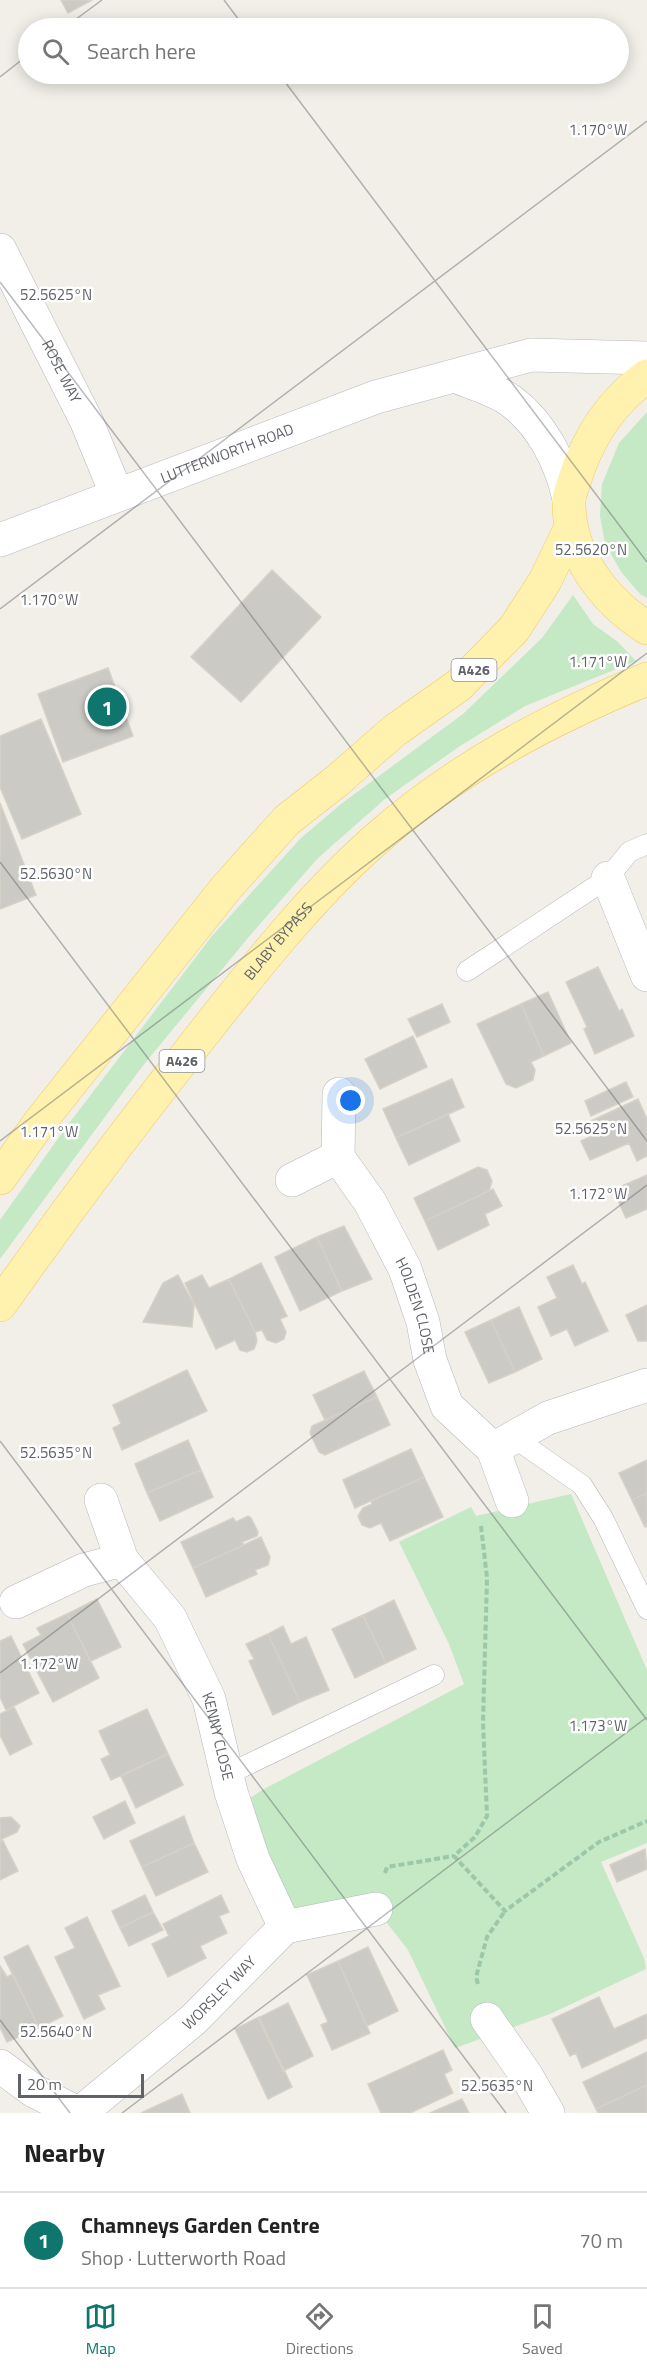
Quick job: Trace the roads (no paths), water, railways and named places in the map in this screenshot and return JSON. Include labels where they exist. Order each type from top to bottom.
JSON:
[{"type":"main road","points":[[647,376],[617,402],[594,432],[580,463],[570,513],[585,566],[606,595],[630,617],[647,628]]},
{"type":"main road","name":"A426","points":[[0,1178],[39,1123],[226,888],[287,820],[394,731],[459,685],[514,629],[545,581],[570,513]]},
{"type":"main road","name":"BLABY BYPASS","points":[[0,1305],[133,1121],[273,946],[348,866],[383,833],[489,755],[593,701],[647,679]]},
{"type":"street","name":"ROSE WAY","points":[[0,250],[86,420],[117,495]]},
{"type":"street","name":"LUTTERWORTH ROAD","points":[[0,540],[376,397],[433,380],[456,376],[531,355],[647,358]]},
{"type":"street","points":[[456,376],[510,400],[531,419],[564,474],[570,513]]},
{"type":"street","points":[[608,878],[647,975]]},
{"type":"street","points":[[292,1180],[338,1157],[339,1094]]},
{"type":"street","name":"HOLDEN CLOSE","points":[[338,1157],[370,1202],[405,1269],[423,1322],[430,1360],[447,1406],[503,1443],[512,1501]]},
{"type":"street","points":[[503,1443],[548,1418],[647,1385]]},
{"type":"street","name":"KENNY CLOSE","points":[[101,1500],[122,1560],[170,1618],[208,1699],[231,1792],[253,1859],[285,1927]]},
{"type":"street","points":[[16,1602],[84,1570],[122,1560]]},
{"type":"street","points":[[285,1927],[376,1909]]},
{"type":"street","name":"WORSLEY WAY","points":[[79,2113],[193,2020],[285,1927]]},
{"type":"street","points":[[487,2019],[526,2075],[548,2113]]},
{"type":"street","points":[[0,2066],[34,2091],[79,2113]]},
{"type":"lane","points":[[467,971],[608,878],[629,852],[647,844]]},
{"type":"lane","points":[[503,1443],[582,1485],[603,1518],[647,1610]]},
{"type":"lane","points":[[228,1774],[434,1675]]},
{"type":"place","name":"Chamneys Garden Centre","points":[[107,707]]}]
